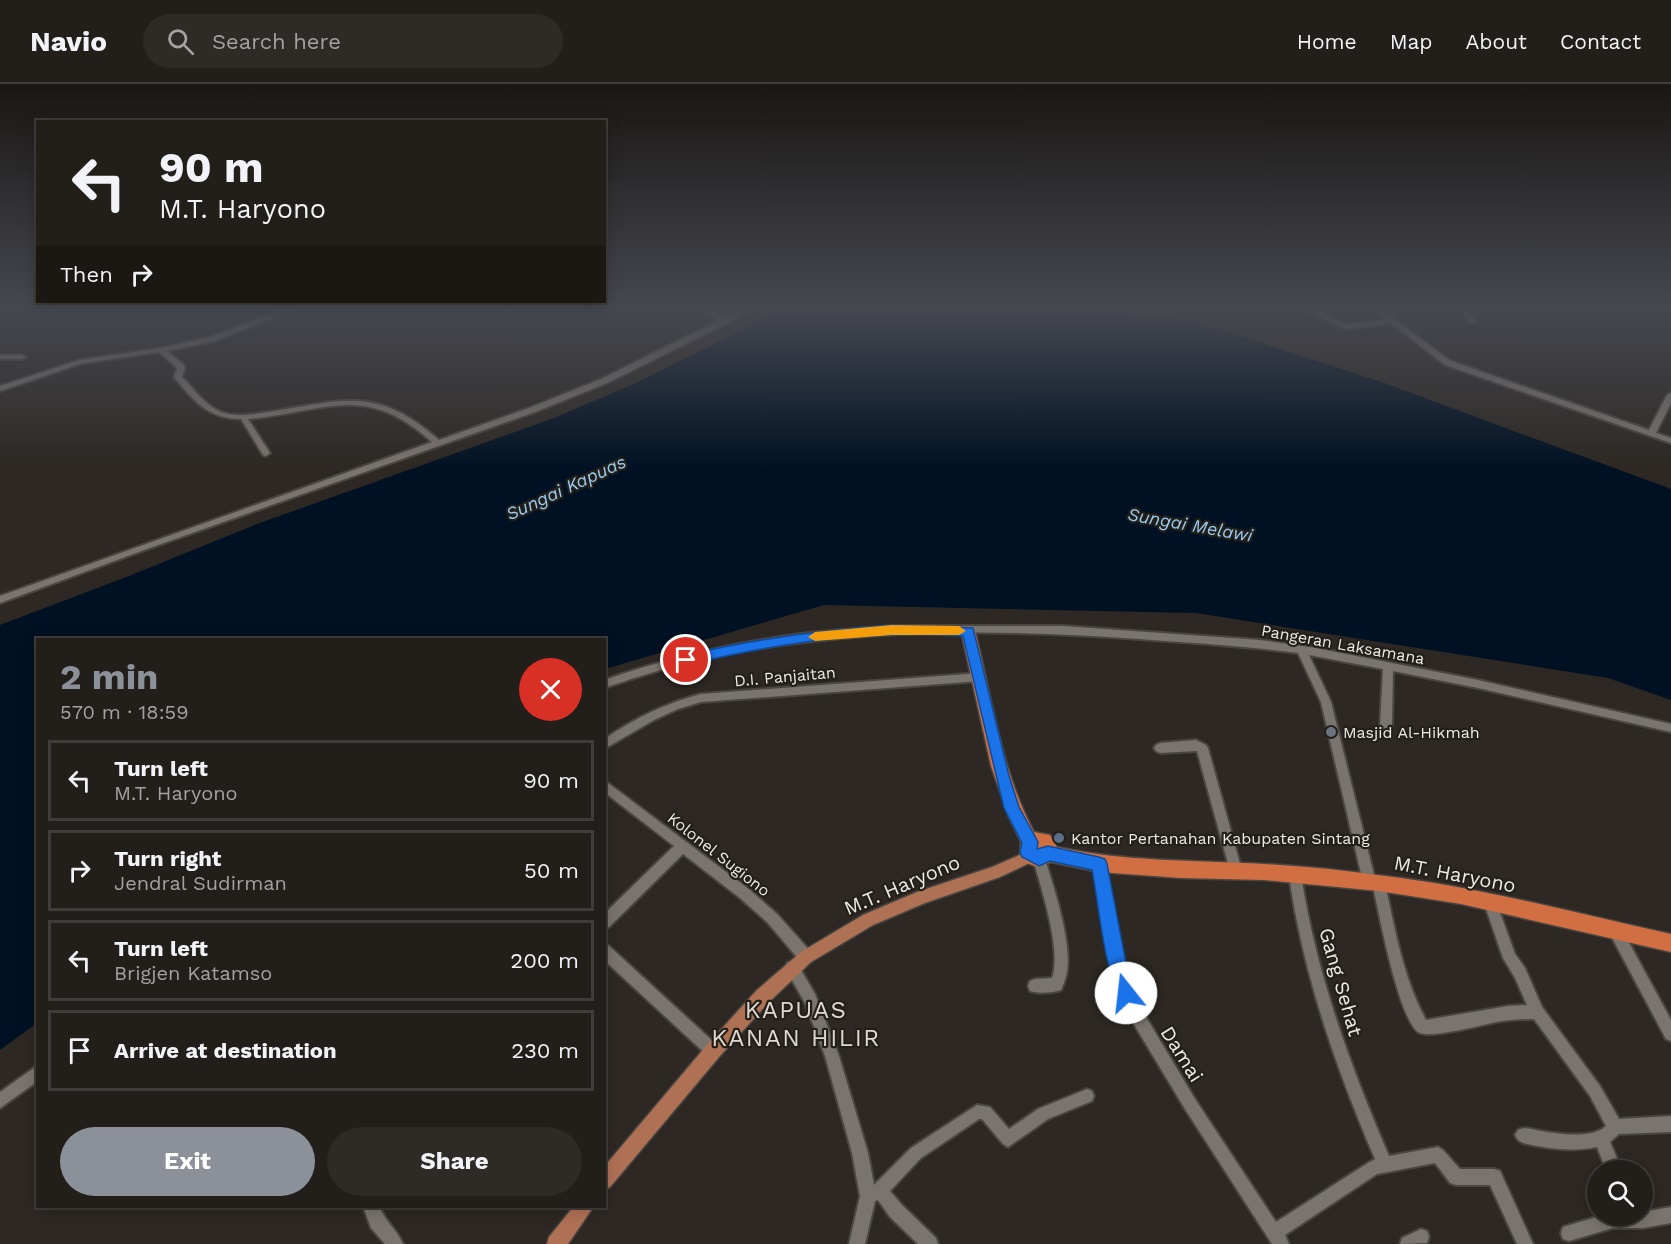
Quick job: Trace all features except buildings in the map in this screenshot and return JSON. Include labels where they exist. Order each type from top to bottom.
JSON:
[{"type":"highway","points":[[968,631],[1011,808],[1037,852]]},
{"type":"highway","name":"M.T. Haryono","points":[[1037,852],[1099,864],[1181,870],[1295,874],[1373,882],[1490,903],[1671,943]]},
{"type":"main road","name":"M.T. Haryono","points":[[606,1179],[713,1051],[792,968],[806,957],[868,920],[922,897],[995,872],[1037,852]]},
{"type":"main road","points":[[556,1244],[583,1208]]},
{"type":"street","points":[[0,389],[79,362]]},
{"type":"street","points":[[174,362],[181,368],[178,377],[212,410],[243,417],[363,402],[405,417],[438,443]]},
{"type":"street","points":[[0,600],[517,416],[604,381],[642,362]]},
{"type":"street","points":[[1447,362],[1671,441]]},
{"type":"street","points":[[1651,434],[1671,395]]},
{"type":"street","points":[[243,417],[267,453]]},
{"type":"street","name":"Pangeran Laksamana","points":[[606,683],[627,675],[721,651],[769,643],[892,630],[1063,630],[1248,643],[1348,657],[1671,728]]},
{"type":"street","points":[[1302,651],[1326,702],[1398,973],[1410,1006],[1422,1027],[1456,1024],[1490,1016],[1537,1012]]},
{"type":"street","points":[[1386,726],[1388,666]]},
{"type":"street","name":"D.I. Panjaitan","points":[[606,744],[644,718],[672,706],[701,698],[980,677]]},
{"type":"street","points":[[1160,748],[1187,746],[1202,748],[1236,872]]},
{"type":"street","name":"Kolonel Sugiono","points":[[606,787],[745,894],[772,918],[806,957]]},
{"type":"street","points":[[606,921],[682,846]]},
{"type":"street","points":[[1035,986],[1056,985],[1060,981],[1054,910],[1037,852]]},
{"type":"street","name":"Damai","points":[[1099,864],[1118,968],[1131,1006],[1190,1104],[1277,1238]]},
{"type":"street","name":"Gang Sehat","points":[[1295,874],[1309,944],[1321,987],[1359,1098],[1385,1164]]},
{"type":"street","points":[[1490,903],[1511,961],[1520,973],[1537,1012],[1594,1091],[1616,1127]]},
{"type":"street","points":[[1615,930],[1671,1034]]},
{"type":"street","points":[[606,953],[713,1051]]},
{"type":"street","points":[[792,968],[810,999],[832,1056],[874,1193],[897,1211],[930,1244]]},
{"type":"street","points":[[0,1101],[36,1074]]},
{"type":"street","points":[[857,1244],[874,1193],[916,1153],[977,1112],[985,1112],[1006,1137],[1011,1138],[1043,1114],[1087,1095]]},
{"type":"street","points":[[1616,1127],[1671,1124]]},
{"type":"street","points":[[1523,1135],[1564,1142],[1601,1139],[1610,1136],[1616,1127]]},
{"type":"street","points":[[1601,1139],[1610,1160]]},
{"type":"street","points":[[1277,1238],[1373,1168],[1438,1155],[1456,1177],[1494,1177],[1525,1244]]},
{"type":"street","points":[[372,1208],[377,1222],[395,1244]]},
{"type":"street","points":[[1653,1217],[1671,1215]]},
{"type":"street","points":[[1569,1233],[1593,1226]]},
{"type":"water","points":[[678,362],[1320,362],[1387,384],[1671,489],[1671,700],[1608,678],[1196,613],[824,605],[606,669],[606,638],[36,638],[36,1024],[0,1050],[0,625],[257,524],[554,418]]},
{"type":"slow traffic","points":[[815,637],[892,630],[959,631]]},
{"type":"place","name":"Masjid Al-Hikmah","points":[[1331,732]]},
{"type":"place","name":"Kantor Pertanahan Kabupaten Sintang","points":[[1059,838]]},
{"type":"district","name":"KAPUAS KANAN HILIR","points":[[796,1024]]},
{"type":"route","points":[[686,660],[737,648],[833,634],[892,630],[968,631],[1002,776],[1011,808],[1030,842],[1028,852],[1034,858],[1039,859],[1048,853],[1099,864],[1118,968],[1126,993]]},
{"type":"water label","name":"Sungai Kapuas","points":[[566,488]]},
{"type":"water label","name":"Sungai Melawi","points":[[1190,525]]}]
